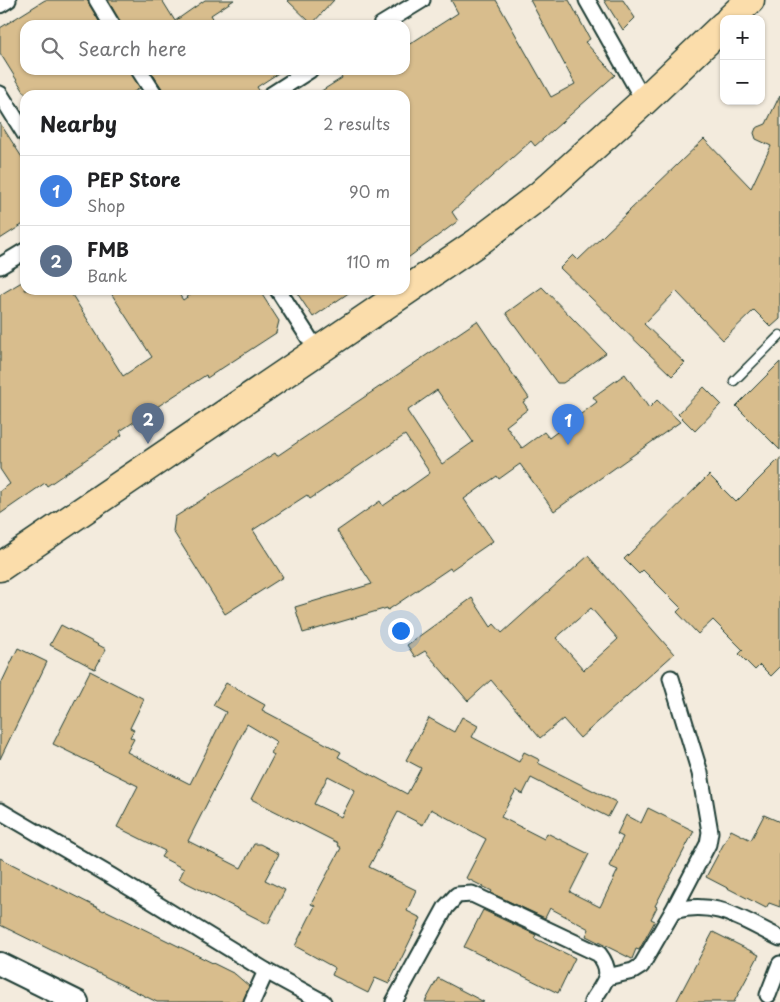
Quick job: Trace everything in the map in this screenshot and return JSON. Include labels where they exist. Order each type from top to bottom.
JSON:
[{"type":"highway","points":[[734,15],[750,0]]},
{"type":"highway","points":[[410,289],[478,242],[540,195],[720,29]]},
{"type":"highway","points":[[0,567],[401,295]]},
{"type":"street","points":[[0,5],[8,0]]},
{"type":"street","points":[[97,0],[109,20]]},
{"type":"street","points":[[389,20],[422,0]]},
{"type":"street","points":[[587,0],[644,100]]},
{"type":"street","points":[[143,75],[152,90]]},
{"type":"street","points":[[279,90],[302,75]]},
{"type":"street","points":[[0,94],[20,126]]},
{"type":"street","points":[[0,266],[20,254]]},
{"type":"street","points":[[281,295],[318,352]]},
{"type":"street","points":[[607,977],[637,970],[641,966],[673,911],[708,844],[710,832],[700,773],[671,678]]},
{"type":"street","points":[[0,811],[111,876],[266,971],[323,1002]]},
{"type":"street","points":[[394,1002],[446,907],[457,896],[472,894],[599,954],[607,964],[607,977],[592,1002]]},
{"type":"street","points":[[673,911],[690,906],[708,907],[725,911],[780,938]]},
{"type":"street","points":[[0,964],[77,1002]]},
{"type":"street","points":[[768,995],[780,964]]},
{"type":"street","points":[[252,1002],[266,971]]},
{"type":"lane","points":[[734,381],[780,335]]},
{"type":"building","points":[[45,0],[88,0],[98,20],[20,20],[20,75],[133,75],[140,88],[137,90],[23,90],[0,53],[0,28]]},
{"type":"building","points":[[108,0],[162,0],[174,20],[118,20]]},
{"type":"building","points":[[205,0],[234,0],[211,15],[214,20],[176,20]]},
{"type":"building","points":[[287,0],[334,0],[316,20],[308,20]]},
{"type":"building","points":[[451,0],[496,0],[551,97],[575,84],[530,0],[569,0],[590,39],[585,42],[615,75],[535,146],[531,141],[452,212],[458,221],[410,256],[410,90],[323,90],[342,78],[343,75],[410,75],[410,44],[458,13]]},
{"type":"building","points":[[604,0],[623,0],[635,18],[623,30]]},
{"type":"building","points":[[153,75],[275,75],[257,87],[259,90],[163,90]]},
{"type":"building","points":[[780,95],[780,319],[771,327],[754,310],[723,340],[676,291],[644,324],[685,363],[672,376],[560,268],[573,255],[578,260],[704,139],[751,188],[771,146],[756,139],[754,133],[756,128],[766,124]]},
{"type":"building","points":[[0,123],[20,154],[20,226],[0,239]]},
{"type":"building","points":[[20,283],[20,295],[72,295],[123,376],[152,357],[112,295],[180,295],[183,300],[190,295],[262,295],[279,321],[276,333],[207,378],[206,375],[120,431],[122,435],[47,486],[45,483],[0,514],[0,491],[10,484],[0,469],[0,295]]},
{"type":"building","points":[[542,287],[606,353],[563,383],[557,383],[506,313]]},
{"type":"building","points":[[298,295],[346,295],[313,317]]},
{"type":"building","points":[[477,321],[529,398],[523,402],[528,409],[506,426],[522,448],[544,432],[549,438],[597,402],[593,397],[625,374],[649,408],[657,400],[680,422],[554,511],[520,464],[499,479],[497,476],[464,499],[493,541],[388,610],[387,608],[303,633],[295,607],[372,584],[337,531],[380,501],[383,506],[430,473],[405,435],[310,499],[307,495],[253,530],[283,577],[225,614],[173,531],[175,517],[275,453],[277,456]],"holes":[[[437,390],[473,442],[442,464],[407,411]]]},
{"type":"building","points":[[780,362],[780,450],[736,406]]},
{"type":"building","points":[[704,387],[721,404],[695,431],[678,414]]},
{"type":"building","points":[[780,458],[780,667],[771,676],[760,665],[755,670],[739,654],[743,650],[713,620],[698,634],[677,612],[681,608],[643,570],[639,574],[624,559],[709,475],[736,502]]},
{"type":"building","points":[[588,556],[674,654],[580,738],[563,719],[540,738],[491,680],[468,701],[425,651],[415,657],[407,645],[472,598],[491,627],[494,624],[502,633]],"holes":[[[591,608],[618,639],[584,670],[556,638]]]},
{"type":"building","points":[[61,625],[106,649],[95,669],[50,645]]},
{"type":"building","points":[[18,648],[47,662],[0,759],[0,686]]},
{"type":"building","points":[[90,671],[144,699],[130,728],[134,730],[130,737],[134,739],[127,752],[190,784],[226,712],[213,705],[226,683],[265,705],[262,710],[341,752],[338,757],[407,794],[421,768],[406,760],[429,718],[454,732],[462,717],[478,726],[472,737],[519,762],[524,752],[540,760],[538,763],[616,802],[608,817],[531,778],[523,794],[516,790],[501,817],[544,839],[547,833],[589,854],[570,892],[600,907],[618,870],[609,866],[623,837],[617,834],[626,815],[641,823],[648,808],[694,831],[655,906],[657,907],[651,919],[655,921],[639,950],[636,949],[632,959],[586,936],[589,929],[550,908],[545,918],[491,893],[492,891],[466,878],[486,839],[431,809],[423,825],[398,812],[369,867],[416,890],[407,911],[421,918],[389,984],[375,978],[368,993],[332,975],[335,968],[295,946],[315,906],[311,904],[341,848],[337,845],[338,843],[251,799],[274,755],[271,753],[277,742],[247,724],[188,841],[241,868],[254,844],[260,844],[279,854],[265,880],[285,890],[268,924],[179,879],[184,869],[161,857],[165,851],[117,827],[138,786],[53,744]],"holes":[[[328,776],[355,790],[341,817],[314,804]]]},
{"type":"building","points":[[764,815],[780,822],[780,907],[769,903],[766,908],[706,877],[731,830],[751,840]]},
{"type":"building","points":[[0,858],[235,974],[249,986],[243,1002],[157,1002],[0,925]]},
{"type":"building","points":[[483,910],[536,935],[534,938],[575,958],[558,993],[464,947]]},
{"type":"building","points":[[713,932],[759,955],[734,1002],[676,1002]]},
{"type":"building","points":[[438,978],[484,1002],[425,1002]]},
{"type":"place","name":"FMB","points":[[148,444]]},
{"type":"place","name":"PEP Store","points":[[568,445]]}]
